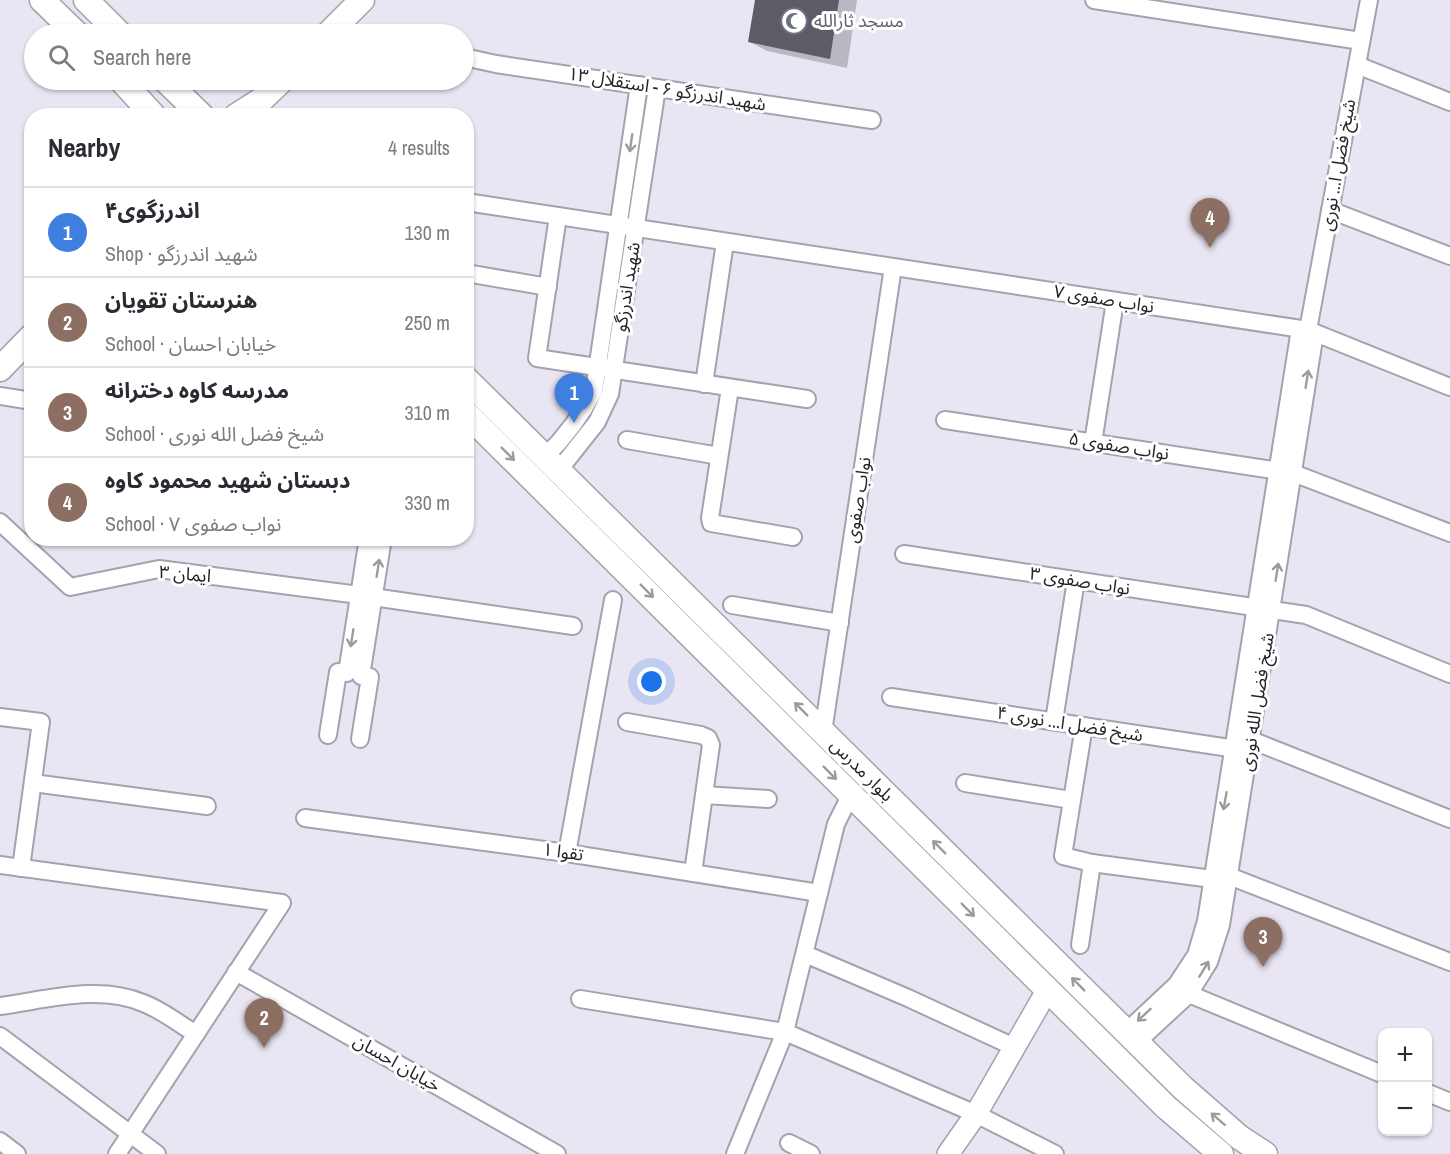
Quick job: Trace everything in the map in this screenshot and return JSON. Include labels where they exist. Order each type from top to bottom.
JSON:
[{"type":"main road","points":[[42,0],[67,24]]},
{"type":"main road","points":[[86,0],[110,24]]},
{"type":"main road","points":[[345,24],[362,0]]},
{"type":"main road","points":[[130,90],[147,108]]},
{"type":"main road","points":[[175,90],[194,108]]},
{"type":"main road","points":[[257,108],[273,90]]},
{"type":"main road","points":[[0,369],[24,344]]},
{"type":"main road","name":"بلوار مدرس","points":[[474,386],[1131,1037],[1239,1137],[1265,1154]]},
{"type":"main road","name":"بلوار مدرس","points":[[474,421],[1166,1107],[1221,1154]]},
{"type":"street","points":[[1094,0],[1361,41]]},
{"type":"street","name":"شیخ فضل ا... نوری","points":[[1308,331],[1369,0]]},
{"type":"street","name":"شهید اندرزگو ۶ - استقلال ۱۳","points":[[474,59],[872,120]]},
{"type":"street","points":[[1357,65],[1450,102]]},
{"type":"street","points":[[606,369],[619,226],[639,85]]},
{"type":"street","name":"شهید اندرزگو","points":[[552,463],[597,422],[610,394],[606,369],[636,228],[657,88]]},
{"type":"street","name":"نواب صفوی ۷","points":[[474,203],[1308,331],[1450,387]]},
{"type":"street","points":[[1330,210],[1450,256]]},
{"type":"street","points":[[558,216],[537,358],[807,399]]},
{"type":"street","points":[[704,384],[725,242]]},
{"type":"street","name":"نواب صفوی","points":[[823,732],[893,267]]},
{"type":"street","points":[[474,274],[548,287]]},
{"type":"street","points":[[1093,443],[1115,301]]},
{"type":"street","name":"شیخ فضل الله نوری","points":[[1131,1037],[1189,994],[1209,962],[1221,925],[1264,608],[1308,331]]},
{"type":"street","points":[[730,388],[711,523],[793,537]]},
{"type":"street","points":[[0,396],[24,399]]},
{"type":"street","name":"نواب صفوی ۵","points":[[945,420],[1286,472],[1450,533]]},
{"type":"street","points":[[627,440],[719,456]]},
{"type":"street","name":"ایمان ۳","points":[[0,522],[24,544]]},
{"type":"street","name":"ایمان ۳","points":[[26,546],[70,587],[159,569],[366,596]]},
{"type":"street","points":[[360,739],[370,677],[361,676],[368,546]]},
{"type":"street","points":[[328,735],[338,672],[346,673],[381,546]]},
{"type":"street","name":"نواب صفوی ۳","points":[[904,554],[1306,615],[1450,674]]},
{"type":"street","points":[[1054,721],[1076,580]]},
{"type":"street","points":[[366,596],[573,626]]},
{"type":"street","points":[[567,853],[613,600]]},
{"type":"street","points":[[732,605],[840,623]]},
{"type":"street","name":"شیخ فضل ا... نوری ۴","points":[[891,697],[1084,726],[1245,746],[1450,819]]},
{"type":"street","points":[[0,717],[41,722],[21,868]]},
{"type":"street","points":[[627,722],[708,738],[711,745],[693,873]]},
{"type":"street","points":[[1084,726],[1063,856],[1092,863],[1212,879],[1229,876],[1450,962]]},
{"type":"street","name":"شیخ فضل الله نوری","points":[[1131,1037],[1177,984],[1196,955],[1206,921],[1212,879],[1245,746]]},
{"type":"street","points":[[33,783],[207,806]]},
{"type":"street","points":[[965,783],[1071,800]]},
{"type":"street","points":[[735,1154],[785,1032],[836,824],[851,794]]},
{"type":"street","points":[[704,795],[768,799]]},
{"type":"street","name":"تقوا ۱","points":[[305,818],[567,853],[819,893]]},
{"type":"street","points":[[1080,945],[1092,863]]},
{"type":"street","points":[[0,865],[282,903],[117,1154]]},
{"type":"street","points":[[805,954],[1014,1047]]},
{"type":"street","name":"خیابان احسان","points":[[236,972],[557,1154]]},
{"type":"street","points":[[948,1154],[976,1114],[1048,989]]},
{"type":"street","points":[[0,1006],[83,994],[114,995],[143,1003],[196,1034]]},
{"type":"street","points":[[1189,994],[1378,1072]]},
{"type":"street","points":[[580,999],[785,1032],[976,1114],[1055,1154]]},
{"type":"street","points":[[0,1036],[157,1154]]},
{"type":"street","points":[[1432,1095],[1450,1102]]},
{"type":"street","points":[[0,1141],[18,1154]]},
{"type":"street","points":[[789,1143],[811,1154]]},
{"type":"building","name":"مسجد ثارالله","points":[[755,0],[839,0],[830,59],[748,42]]},
{"type":"place","name":"مسجد ثارالله","points":[[794,21]]},
{"type":"place","name":"دبستان شهید محمود کاوه","points":[[1210,248]]},
{"type":"place","name":"اندرزگوی۴","points":[[574,423]]},
{"type":"place","name":"مدرسه کاوه دخترانه","points":[[1263,967]]},
{"type":"place","name":"هنرستان تقویان","points":[[264,1048]]}]
